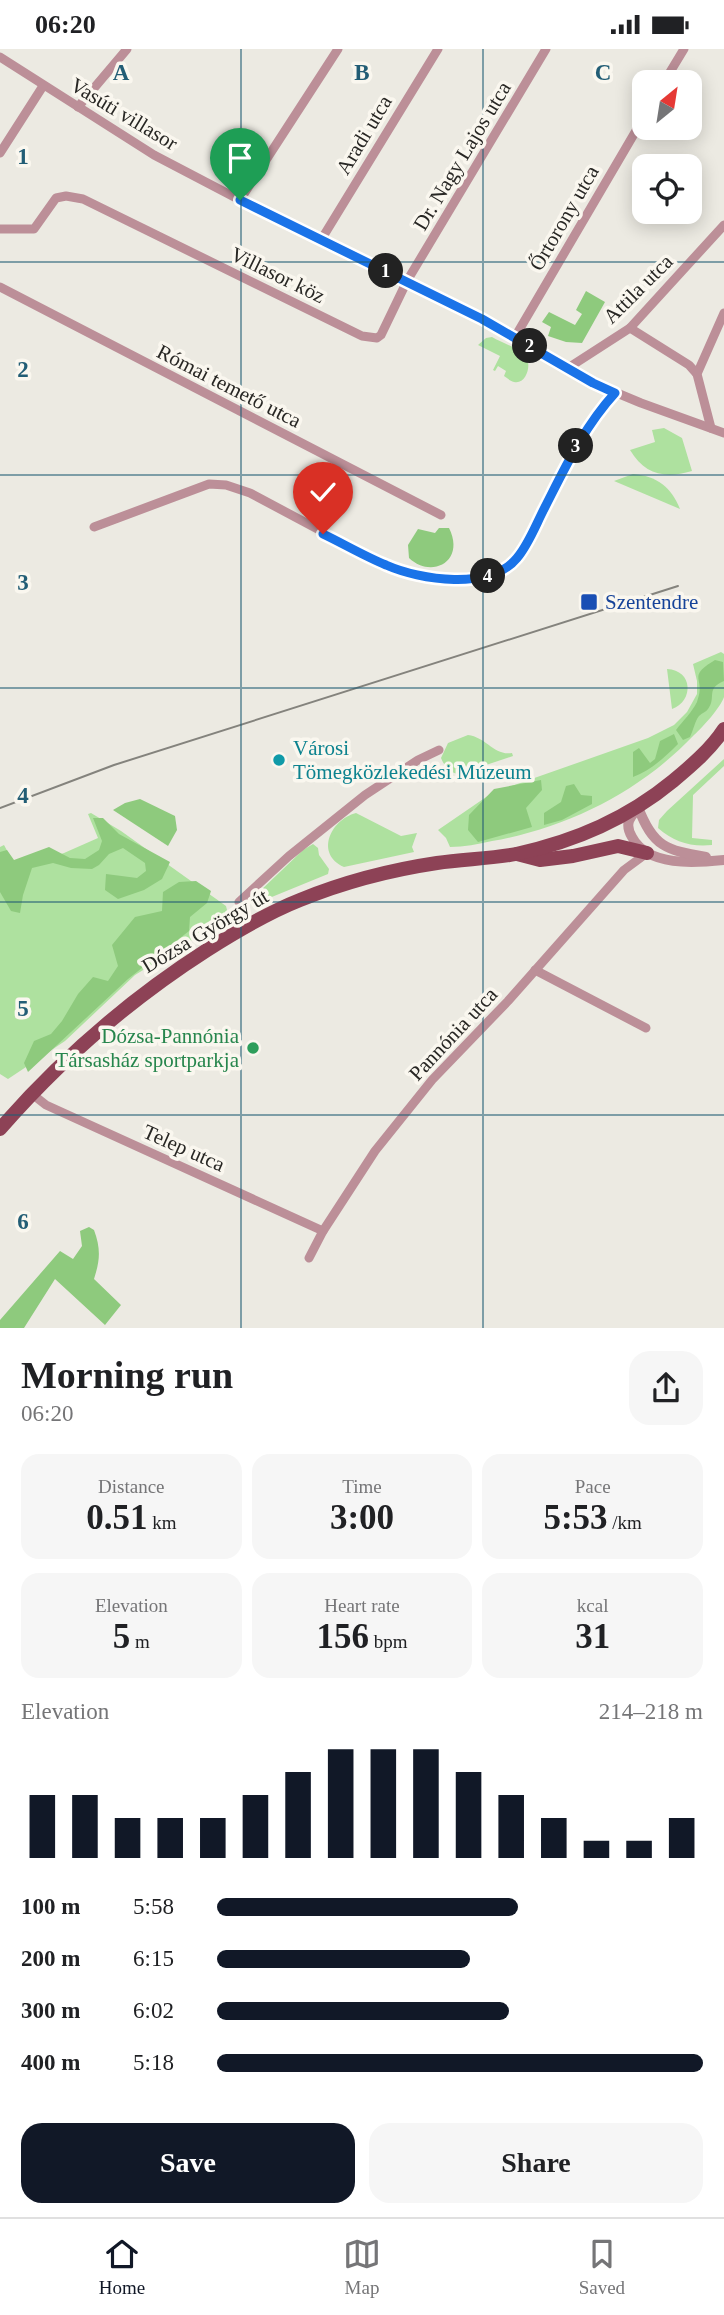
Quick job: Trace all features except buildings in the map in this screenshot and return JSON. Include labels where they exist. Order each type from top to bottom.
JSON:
[{"type":"main road","name":"Dózsa György út","points":[[0,1129],[32,1094],[126,1006],[248,924],[299,900],[350,882],[390,871],[437,863],[515,854],[580,835],[615,821],[638,807],[687,769],[724,729]]},
{"type":"main road","points":[[515,854],[540,860],[618,846],[647,853]]},
{"type":"street","points":[[78,107],[127,49]]},
{"type":"street","points":[[240,200],[338,49]]},
{"type":"street","name":"Aradi utca","points":[[321,240],[438,49]]},
{"type":"street","name":"Dr. Nagy Lajos utca","points":[[407,281],[546,49]]},
{"type":"street","points":[[671,70],[684,49]]},
{"type":"street","name":"Vasúti villasor","points":[[0,57],[154,155],[240,200],[407,281],[615,393],[724,433]]},
{"type":"street","points":[[0,153],[43,86]]},
{"type":"street","name":"Őrtorony utca","points":[[515,337],[632,137]]},
{"type":"street","name":"Villasor köz","points":[[0,229],[34,229],[55,198],[66,196],[83,199],[373,339],[381,335],[407,281]]},
{"type":"street","name":"Attila utca","points":[[568,368],[630,328],[724,225]]},
{"type":"street","name":"Római temető utca","points":[[0,287],[441,515]]},
{"type":"street","points":[[697,375],[724,313]]},
{"type":"street","points":[[630,328],[689,365],[697,375],[711,428]]},
{"type":"street","points":[[94,527],[209,484],[226,485],[250,493],[387,566],[440,578],[485,577],[503,572],[519,555],[581,437],[615,393]]},
{"type":"street","points":[[248,924],[239,902],[289,856],[365,796],[418,760],[439,750]]},
{"type":"street","points":[[638,807],[629,821],[628,828],[636,844],[647,853],[683,862],[723,860]]},
{"type":"street","points":[[638,807],[646,828],[664,846],[692,855],[723,860]]},
{"type":"street","name":"Pannónia utca","points":[[309,1258],[323,1230],[375,1151],[432,1080],[536,970],[624,870],[647,853]]},
{"type":"street","points":[[536,970],[646,1027]]},
{"type":"street","name":"Telep utca","points":[[32,1094],[46,1105],[323,1230]]},
{"type":"green space","points":[[586,291],[605,302],[582,343],[566,342],[548,336],[551,327],[542,322],[549,312],[575,325],[582,314],[576,310]]},
{"type":"green space","points":[[492,337],[515,348],[526,357],[528,369],[525,378],[514,382],[504,376],[506,371],[498,366],[493,370],[500,356],[478,345],[486,338]]},
{"type":"green space","points":[[664,428],[682,438],[692,471],[673,475],[656,473],[642,465],[630,450],[655,442],[652,430]]},
{"type":"green space","points":[[633,474],[649,477],[662,484],[680,509],[614,481]]},
{"type":"green space","points":[[439,528],[449,528],[453,540],[450,558],[444,564],[427,567],[409,558],[408,545],[418,529],[435,533]]},
{"type":"green space","points":[[721,652],[724,654],[724,697],[719,706],[673,755],[627,790],[575,817],[520,835],[450,847],[438,830],[492,793],[648,738],[674,725],[687,712],[697,694],[693,664]]},
{"type":"green space","points":[[715,660],[723,662],[724,681],[713,690],[710,705],[698,718],[690,737],[683,740],[676,730],[697,702],[701,671]]},
{"type":"green space","points":[[667,669],[682,675],[688,686],[684,700],[672,709]]},
{"type":"green space","points":[[674,734],[678,744],[657,763],[633,777],[633,752],[639,748],[650,763],[655,759],[660,741]]},
{"type":"green space","points":[[468,735],[500,752],[512,753],[513,756],[483,766],[485,773],[453,773],[441,758],[448,743]]},
{"type":"green space","points":[[724,759],[724,766],[693,795],[692,838],[712,840],[712,845],[683,843],[658,828],[659,820],[667,811]]},
{"type":"green space","points":[[541,780],[542,790],[526,808],[532,827],[478,842],[468,830],[469,815],[494,789]]},
{"type":"green space","points":[[574,784],[581,795],[592,796],[592,804],[562,820],[544,825],[544,813],[561,802],[566,786]]},
{"type":"green space","points":[[140,799],[175,816],[177,830],[168,846],[113,810]]},
{"type":"green space","points":[[91,813],[121,831],[226,906],[228,914],[223,921],[135,975],[65,1041],[8,1079],[0,1074],[0,847],[4,845],[17,869],[64,853],[98,838],[88,814]]},
{"type":"green space","points":[[356,813],[401,836],[417,833],[412,847],[414,852],[344,867],[335,861],[330,854],[329,838],[339,823]]},
{"type":"green space","points":[[93,818],[103,818],[119,834],[170,862],[162,879],[144,890],[118,899],[105,890],[106,874],[137,878],[146,871],[145,863],[123,848],[109,854],[92,869],[71,868],[53,863],[32,868],[20,913],[11,911],[0,892],[0,852],[7,850],[14,860],[49,847],[70,858],[85,859],[99,850],[102,841]]},
{"type":"green space","points":[[313,844],[329,869],[328,874],[262,901],[256,900],[258,893],[303,850]]},
{"type":"green space","points":[[196,881],[211,891],[207,903],[190,917],[189,931],[128,979],[28,1072],[24,1063],[34,1041],[51,1034],[93,977],[108,981],[118,966],[112,945],[135,917],[162,911],[163,892],[179,882]]},
{"type":"green space","points":[[89,1227],[94,1230],[99,1249],[94,1279],[121,1305],[105,1325],[55,1279],[24,1328],[0,1328],[0,1320],[60,1251],[73,1259],[82,1246],[80,1231]]},
{"type":"tram line","points":[[0,808],[114,765],[678,586]]},
{"type":"place","name":"Szentendre","points":[[589,602]]},
{"type":"place","name":"Városi Tömegközlekedési Múzeum","points":[[279,760]]},
{"type":"place","name":"Dózsa-Pannónia Társasház sportparkja","points":[[253,1048]]},
{"type":"route","points":[[240,200],[482,319],[615,393],[581,437],[523,550],[503,572],[465,579],[410,573],[387,566],[323,534]]}]
